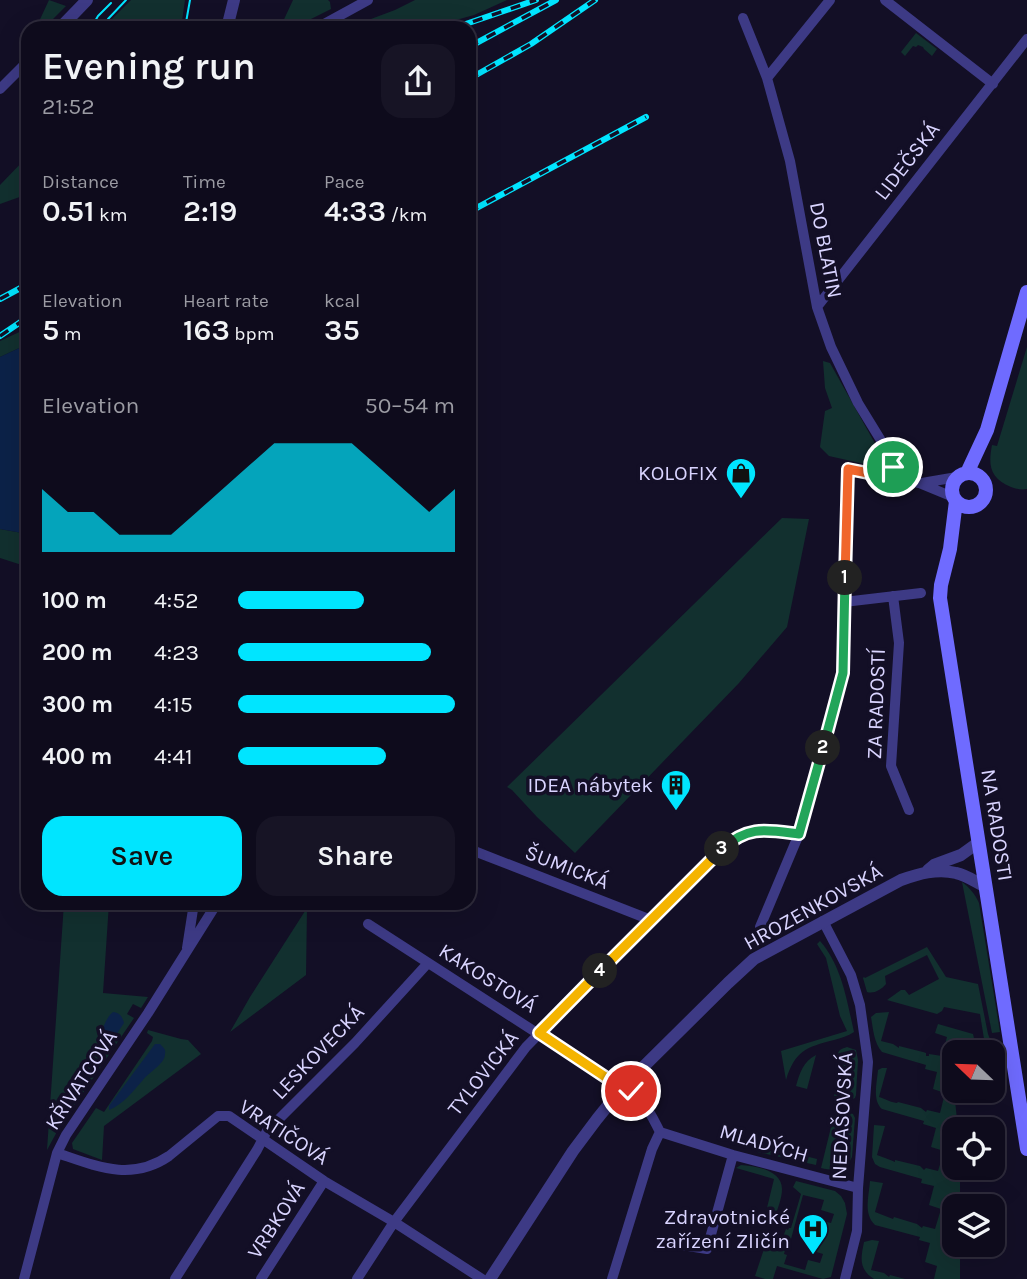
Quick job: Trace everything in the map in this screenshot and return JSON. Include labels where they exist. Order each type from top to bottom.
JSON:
[{"type":"main road","name":"NA RADOSTI","points":[[950,549],[971,507],[980,502],[985,494],[982,479],[987,430],[1027,292]]},
{"type":"main road","name":"NA RADOSTI","points":[[987,430],[952,489],[955,499],[950,549],[940,598],[1027,1149]]},
{"type":"main road","points":[[962,475],[978,475],[982,479]]},
{"type":"main road","points":[[955,499],[961,505],[971,507]]},
{"type":"street","points":[[67,21],[87,0]]},
{"type":"street","points":[[229,21],[234,0]]},
{"type":"street","points":[[330,21],[368,0]]},
{"type":"street","points":[[767,78],[830,0]]},
{"type":"street","points":[[885,0],[993,84]]},
{"type":"street","name":"DO BLATIN","points":[[743,18],[767,78],[790,161],[817,306],[831,347],[858,403],[885,447],[898,479]]},
{"type":"street","name":"LIDEČSKÁ","points":[[817,306],[1027,39]]},
{"type":"street","points":[[0,89],[21,68]]},
{"type":"street","points":[[760,927],[799,834],[843,673],[848,469],[919,483],[955,499]]},
{"type":"street","points":[[919,483],[962,475]]},
{"type":"street","points":[[844,602],[922,593]]},
{"type":"street","name":"ZA RADOSTÍ","points":[[893,596],[899,643],[891,766],[909,810]]},
{"type":"street","name":"TYLOVICKÁ","points":[[357,1279],[394,1222],[526,1046],[651,920],[732,840],[755,831],[799,834]]},
{"type":"street","name":"HROZENKOVSKÁ","points":[[491,1279],[573,1151],[622,1088],[754,959],[901,880],[932,870],[961,855],[979,842]]},
{"type":"street","name":"ŠUMICKÁ","points":[[476,852],[651,920]]},
{"type":"street","points":[[932,870],[956,873],[986,887]]},
{"type":"street","name":"KŘIVATCOVÁ","points":[[186,954],[193,910]]},
{"type":"street","name":"KŘIVATCOVÁ","points":[[23,1279],[57,1153],[66,1135],[213,910]]},
{"type":"street","name":"NEDAŠOVSKÁ","points":[[823,921],[851,975],[860,1004],[868,1062],[857,1231],[845,1279]]},
{"type":"street","name":"KAKOSTOVÁ","points":[[368,924],[622,1088]]},
{"type":"street","name":"LESKOVECKÁ","points":[[175,1279],[267,1131],[355,1043],[428,963]]},
{"type":"street","points":[[612,1279],[652,1149],[660,1132],[638,1097],[622,1088]]},
{"type":"street","name":"VRATIČOVÁ","points":[[57,1153],[93,1166],[122,1170],[141,1169],[169,1156],[219,1115],[232,1118],[324,1181],[482,1279]]},
{"type":"street","name":"MLADÝCH","points":[[660,1132],[733,1155],[858,1188]]},
{"type":"street","points":[[682,1245],[707,1249],[733,1155]]},
{"type":"street","name":"VRBKOVÁ","points":[[261,1279],[324,1181]]},
{"type":"green space","points":[[49,0],[66,6],[51,21],[39,21]]},
{"type":"green space","points":[[131,0],[185,0],[182,21],[111,21]]},
{"type":"green space","points":[[293,0],[330,2],[331,9],[307,21],[283,21]]},
{"type":"green space","points":[[415,0],[507,0],[474,15],[452,21],[366,21]]},
{"type":"green space","points":[[916,33],[937,49],[932,56],[918,45],[913,46],[905,56],[901,52]]},
{"type":"green space","points":[[21,163],[21,196],[0,204],[0,185]]},
{"type":"green space","points":[[21,331],[21,347],[0,357],[0,341]]},
{"type":"green space","points":[[1027,347],[1027,489],[1021,489],[999,480],[992,471],[990,459],[992,445],[997,446]]},
{"type":"green space","points":[[823,361],[830,363],[882,456],[883,466],[829,456],[820,447],[825,411],[832,408],[825,388]]},
{"type":"green space","points":[[782,518],[809,519],[787,627],[739,683],[575,853],[507,787]]},
{"type":"green space","points":[[0,529],[21,533],[21,565],[0,558]]},
{"type":"green space","points":[[962,882],[972,891],[979,903],[1000,1032],[992,1033]]},
{"type":"green space","points":[[64,910],[109,910],[103,993],[148,997],[141,1008],[133,1004],[127,1014],[134,1018],[47,1150]]},
{"type":"green space","points":[[307,910],[306,975],[230,1032]]},
{"type":"green space","points":[[820,941],[839,973],[854,1032],[803,1052],[793,1062],[786,1080],[781,1051],[847,1031],[840,1016],[826,958],[817,944]]},
{"type":"green space","points":[[927,947],[946,977],[978,984],[990,1040],[984,1040],[980,1014],[944,1007],[937,1014],[887,1000],[901,990],[905,990],[909,995],[939,979],[927,955],[885,976],[886,984],[880,990],[867,992],[865,978]]},
{"type":"green space","points":[[889,1012],[881,1041],[899,1048],[926,1053],[926,1056],[942,1056],[942,1092],[933,1089],[937,1072],[925,1069],[926,1065],[882,1052],[876,1040],[871,1017],[876,1013]]},
{"type":"green space","points":[[938,1024],[973,1034],[974,1040],[946,1040],[947,1037],[935,1033]]},
{"type":"green space","points":[[148,1030],[188,1040],[201,1054],[104,1126],[102,1160],[73,1149],[72,1143],[96,1108],[104,1112],[152,1041],[153,1037],[147,1033]]},
{"type":"green space","points":[[847,1047],[856,1050],[858,1060],[856,1095],[850,1100],[834,1096],[843,1062],[838,1058],[838,1053]]},
{"type":"green space","points":[[816,1055],[807,1089],[796,1086],[803,1068]]},
{"type":"green space","points":[[887,1068],[879,1097],[921,1108],[926,1112],[940,1113],[942,1103],[955,1103],[957,1117],[942,1117],[942,1150],[931,1147],[936,1128],[923,1124],[924,1121],[882,1109],[877,1101],[878,1070]]},
{"type":"green space","points":[[847,1112],[855,1118],[852,1157],[847,1165],[840,1169],[821,1168],[833,1119],[845,1122]]},
{"type":"green space","points":[[874,1125],[885,1126],[877,1155],[895,1162],[920,1166],[924,1170],[926,1168],[938,1171],[942,1158],[942,1180],[960,1180],[960,1194],[942,1194],[942,1257],[960,1257],[960,1279],[934,1279],[937,1266],[925,1262],[930,1243],[919,1240],[920,1237],[875,1225],[871,1221],[868,1210],[870,1181],[883,1183],[875,1212],[917,1224],[922,1228],[935,1229],[941,1209],[929,1205],[934,1186],[921,1183],[922,1179],[875,1164],[872,1157]]},
{"type":"green space","points":[[756,1147],[783,1156],[785,1151],[817,1159],[816,1165],[757,1152]]},
{"type":"green space","points":[[741,1165],[761,1168],[778,1177],[782,1193],[775,1218],[765,1216],[774,1179],[736,1168]]},
{"type":"green space","points":[[796,1181],[835,1191],[845,1203],[847,1214],[831,1277],[823,1279],[777,1266],[773,1279],[755,1276],[769,1234],[783,1237],[786,1229],[791,1228],[801,1194],[793,1187]],"holes":[[[803,1195],[824,1200],[821,1210],[834,1214],[831,1223],[819,1220],[810,1250],[823,1254],[820,1263],[808,1260],[805,1270],[784,1264],[788,1239],[791,1239]]]},
{"type":"green space","points":[[879,1241],[871,1270],[889,1277],[890,1275],[905,1279],[874,1279],[865,1271],[862,1258],[864,1242]]},
{"type":"water","points":[[21,347],[21,533],[0,529],[0,357]]},
{"type":"water","points":[[113,1012],[120,1015],[124,1023],[105,1049],[101,1046],[102,1032],[107,1018]]},
{"type":"water","points":[[155,1044],[160,1044],[165,1050],[162,1061],[124,1101],[109,1110],[109,1106]]},
{"type":"tram line","points":[[107,21],[126,0]]},
{"type":"tram line","points":[[186,21],[190,0]]},
{"type":"tram line","points":[[95,21],[111,3]]},
{"type":"railway","points":[[474,21],[536,0]]},
{"type":"railway","points":[[476,43],[556,0]]},
{"type":"railway","points":[[476,75],[531,44],[595,0]]},
{"type":"railway","points":[[476,208],[646,117]]},
{"type":"railway","points":[[0,299],[21,288]]},
{"type":"railway","points":[[0,336],[21,322]]},
{"type":"place","name":"KOLOFIX","points":[[741,500]]},
{"type":"place","name":"IDEA nábytek","points":[[676,812]]},
{"type":"place","name":"Zdravotnické zařízení Zličín","points":[[813,1256]]},
{"type":"route","points":[[631,1091],[622,1088],[539,1033],[732,840],[755,831],[799,834],[843,673],[848,469],[898,479],[893,467]]}]
